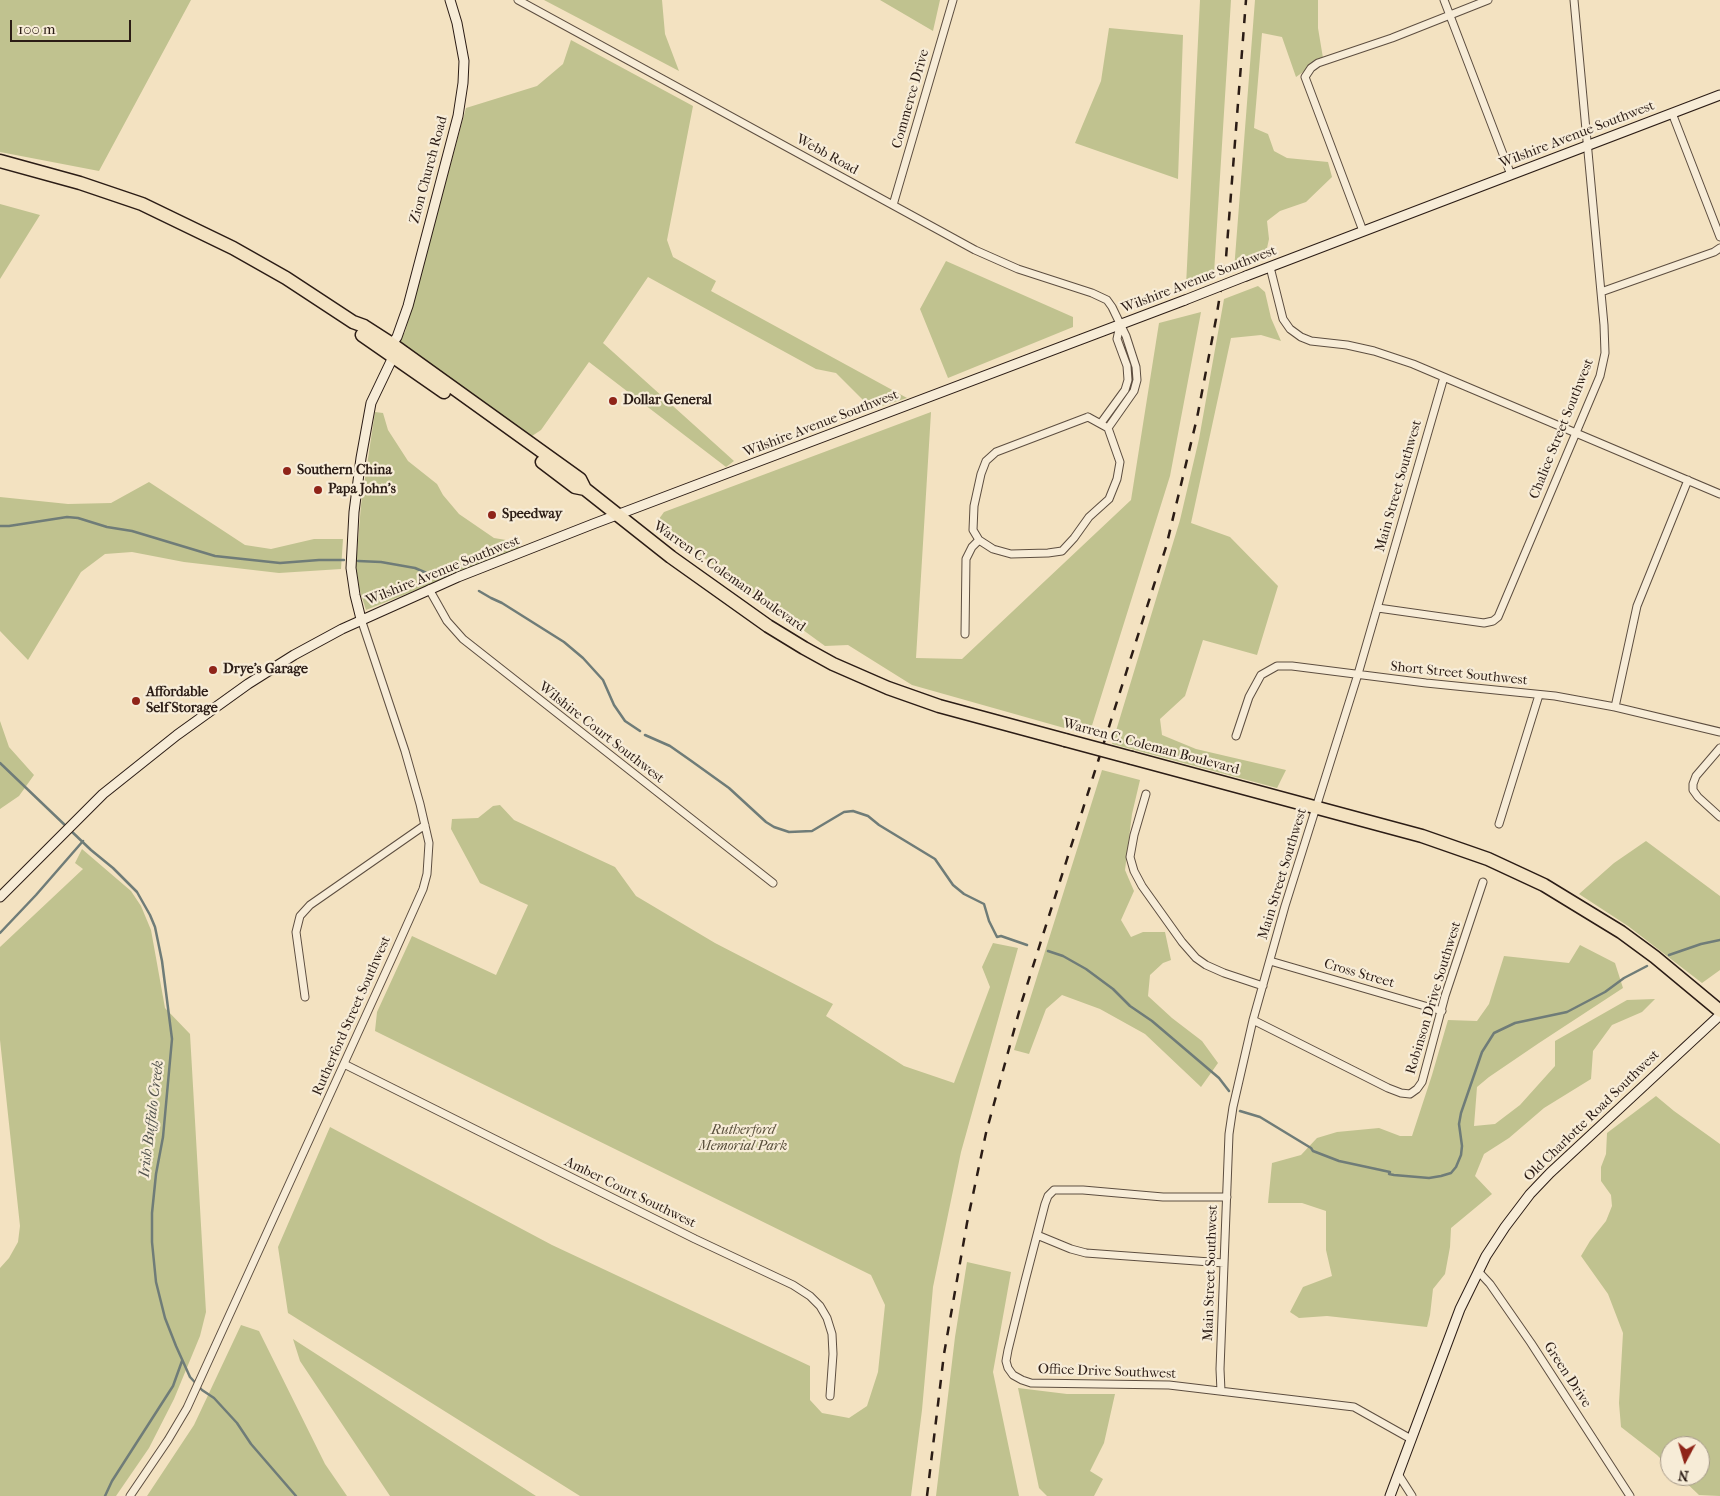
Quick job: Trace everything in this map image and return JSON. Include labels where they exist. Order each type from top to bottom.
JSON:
[{"type":"highway","name":"Warren C. Coleman Boulevard","points":[[0,161],[119,195],[167,215],[233,248],[286,278],[353,322],[364,326],[393,351],[575,488],[585,489],[617,515],[768,626],[833,664],[888,688],[939,706],[1316,806],[1455,847],[1527,877],[1597,916],[1655,958],[1720,1011]]},
{"type":"street","name":"Zion Church Road","points":[[362,619],[355,595],[351,568],[351,549],[361,458],[371,403],[393,351],[408,306],[458,116],[463,83],[464,61],[457,23],[450,0]]},
{"type":"street","name":"Webb Road","points":[[518,0],[975,250],[1018,268],[1107,300],[1128,341],[1136,367],[1137,380],[1134,391],[1108,428]]},
{"type":"street","name":"Commerce Drive","points":[[893,205],[953,0]]},
{"type":"street","points":[[1444,0],[1511,175]]},
{"type":"street","points":[[1363,231],[1305,77],[1311,68],[1318,63],[1392,38],[1488,0]]},
{"type":"street","name":"Chalice Street Southwest","points":[[1378,608],[1484,623],[1493,621],[1498,616],[1603,366],[1605,344],[1601,292],[1574,0]]},
{"type":"street","name":"Wilshire Avenue Southwest","points":[[0,897],[94,803],[177,735],[248,684],[294,655],[362,619],[429,589],[617,515],[1720,95]]},
{"type":"street","points":[[1672,113],[1720,237]]},
{"type":"street","points":[[1601,292],[1714,252],[1720,248]]},
{"type":"street","points":[[1270,267],[1283,319],[1290,329],[1301,337],[1311,341],[1374,351],[1413,364],[1720,494]]},
{"type":"street","points":[[1101,423],[1125,390],[1128,380],[1127,366],[1117,339],[1120,325]]},
{"type":"street","name":"Main Street Southwest","points":[[1220,1391],[1229,1134],[1233,1107],[1253,1020],[1270,961],[1378,608],[1444,377]]},
{"type":"street","points":[[1088,417],[1101,423],[1108,428],[1120,462],[1117,479],[1109,499],[1089,517],[1062,551],[1011,554],[993,549],[979,540],[973,530],[974,506],[986,461],[996,452],[1088,417]]},
{"type":"street","points":[[1615,707],[1637,606],[1688,480]]},
{"type":"street","points":[[965,634],[966,559],[972,547],[979,540]]},
{"type":"street","name":"Wilshire Court Southwest","points":[[429,589],[447,621],[463,639],[773,883]]},
{"type":"street","name":"Rutherford Street Southwest","points":[[130,1496],[187,1408],[211,1358],[423,889],[427,874],[429,852],[425,825],[405,751],[362,619]]},
{"type":"street","name":"Short Street Southwest","points":[[1236,736],[1253,689],[1261,675],[1278,666],[1292,666],[1433,684],[1555,696],[1615,707],[1720,732]]},
{"type":"street","points":[[1499,824],[1539,695]]},
{"type":"street","points":[[1720,748],[1696,776],[1693,790],[1720,817]]},
{"type":"street","points":[[1146,794],[1134,835],[1130,857],[1134,871],[1142,886],[1182,942],[1196,958],[1224,973],[1263,986]]},
{"type":"street","points":[[304,997],[296,932],[300,916],[310,905],[425,825]]},
{"type":"street","name":"Robinson Drive Southwest","points":[[1253,1020],[1388,1088],[1410,1094],[1422,1082],[1442,1011],[1483,882]]},
{"type":"street","name":"Cross Street","points":[[1270,961],[1442,1011]]},
{"type":"street","name":"Old Charlotte Road Southwest","points":[[1390,1496],[1460,1309],[1486,1256],[1505,1227],[1530,1194],[1550,1173],[1720,1015]]},
{"type":"street","name":"Amber Court Southwest","points":[[344,1064],[695,1239],[793,1285],[810,1296],[820,1306],[827,1318],[832,1334],[833,1354],[830,1396]]},
{"type":"street","name":"Office Drive Southwest","points":[[1227,1197],[1163,1197],[1084,1190],[1054,1190],[1048,1196],[1045,1204],[1008,1350],[1006,1362],[1013,1375],[1031,1383],[1169,1385],[1354,1407],[1411,1439]]},
{"type":"street","points":[[1037,1235],[1086,1253],[1224,1263]]},
{"type":"street","name":"Green Drive","points":[[1478,1271],[1490,1284],[1530,1343],[1630,1496]]},
{"type":"street","points":[[1398,1474],[1412,1496]]},
{"type":"green space","points":[[0,0],[191,0],[99,171],[0,152]]},
{"type":"green space","points":[[544,0],[662,0],[665,34],[679,71]]},
{"type":"green space","points":[[880,0],[940,0],[933,31]]},
{"type":"green space","points":[[1200,0],[1231,0],[1214,273],[1186,286]]},
{"type":"green space","points":[[1255,0],[1318,0],[1318,28],[1323,58],[1296,77],[1282,37],[1262,33],[1254,128],[1268,134],[1274,151],[1287,158],[1328,162],[1332,177],[1306,202],[1280,211],[1267,221],[1269,239],[1265,257],[1234,270]]},
{"type":"green space","points":[[1109,28],[1183,35],[1178,179],[1075,143],[1101,81]]},
{"type":"green space","points":[[571,40],[693,106],[667,240],[673,257],[716,281],[711,291],[907,398],[872,409],[836,373],[816,369],[648,277],[603,343],[734,461],[726,467],[589,362],[541,430],[532,436],[398,342],[405,332],[466,108],[537,86],[563,64]]},
{"type":"green space","points":[[0,204],[40,215],[0,279]]},
{"type":"green space","points":[[946,261],[1073,317],[1073,327],[948,378],[920,309]]},
{"type":"green space","points":[[1258,286],[1265,292],[1271,318],[1281,341],[1261,335],[1231,338],[1191,523],[1230,537],[1278,586],[1257,655],[1203,640],[1185,696],[1160,719],[1162,735],[1196,749],[1286,770],[1277,788],[1112,744],[1180,520],[1199,439],[1224,299]]},
{"type":"green space","points":[[1201,312],[1170,476],[1089,735],[912,685],[848,645],[825,646],[656,523],[664,512],[931,412],[916,658],[962,659],[1131,500],[1159,323]]},
{"type":"green space","points":[[375,412],[383,413],[388,430],[408,461],[437,484],[443,495],[459,514],[494,538],[506,540],[522,548],[366,610],[359,588],[356,566],[361,505]]},
{"type":"green space","points":[[149,482],[245,545],[271,549],[314,539],[343,539],[341,569],[279,573],[184,562],[132,552],[105,554],[81,572],[28,660],[0,631],[0,497],[68,504],[111,503]]},
{"type":"green space","points":[[0,721],[9,747],[34,775],[19,796],[0,809]]},
{"type":"green space","points":[[1102,770],[1140,780],[1132,814],[1125,870],[1134,891],[1121,920],[1131,937],[1143,932],[1165,932],[1171,960],[1163,963],[1150,975],[1148,996],[1172,1018],[1202,1041],[1218,1063],[1201,1087],[1145,1034],[1100,1009],[1062,995],[1046,1009],[1029,1054],[1014,1050]]},
{"type":"green space","name":"Rutherford Memorial Park","points":[[500,805],[514,820],[615,867],[636,896],[715,943],[833,1004],[826,1016],[904,1066],[954,1083],[990,987],[982,967],[993,943],[1018,948],[961,1152],[933,1287],[922,1410],[911,1496],[580,1496],[288,1313],[278,1247],[330,1127],[552,1245],[810,1366],[810,1400],[822,1413],[849,1418],[867,1406],[878,1372],[885,1305],[871,1275],[375,1031],[377,1012],[412,936],[496,975],[528,905],[480,883],[451,829],[452,819],[478,818],[493,806]]},
{"type":"green space","points":[[1646,841],[1720,896],[1720,970],[1702,983],[1628,926],[1579,894],[1614,863]]},
{"type":"green space","points":[[82,849],[131,891],[141,906],[151,930],[165,1008],[190,1034],[206,1312],[200,1336],[174,1399],[149,1448],[116,1496],[0,1496],[0,1268],[9,1258],[18,1242],[20,1226],[0,1040],[0,947],[83,869],[75,863]]},
{"type":"green space","points":[[1580,945],[1615,963],[1623,988],[1539,1043],[1477,1087],[1474,1126],[1495,1124],[1520,1105],[1555,1066],[1555,1041],[1627,1000],[1655,999],[1642,1012],[1612,1025],[1593,1051],[1591,1079],[1544,1108],[1509,1138],[1484,1154],[1475,1176],[1492,1194],[1451,1228],[1445,1274],[1433,1289],[1427,1327],[1327,1316],[1299,1318],[1290,1312],[1303,1287],[1332,1276],[1326,1250],[1326,1211],[1302,1203],[1268,1203],[1272,1163],[1301,1155],[1317,1138],[1337,1132],[1379,1128],[1400,1136],[1412,1136],[1448,1020],[1477,1021],[1489,1004],[1504,956],[1569,963]]},
{"type":"green space","points":[[1656,1096],[1720,1144],[1720,1496],[1699,1495],[1690,1486],[1710,1486],[1710,1436],[1660,1436],[1660,1458],[1621,1427],[1619,1403],[1623,1333],[1608,1294],[1581,1256],[1606,1221],[1612,1206],[1611,1195],[1601,1181],[1601,1167],[1606,1154],[1607,1133]]},
{"type":"green space","points":[[967,1262],[1011,1272],[993,1372],[1019,1496],[936,1496],[955,1337]]},
{"type":"green space","points":[[241,1325],[259,1331],[325,1464],[347,1496],[147,1496],[194,1425]]},
{"type":"green space","points":[[293,1339],[536,1496],[390,1496],[300,1361]]},
{"type":"green space","points":[[1018,1388],[1067,1394],[1115,1394],[1104,1443],[1090,1471],[1103,1479],[1094,1496],[1047,1496],[1039,1488]]},
{"type":"waterway","points":[[0,526],[67,517],[78,518],[107,527],[132,531],[215,556],[280,563],[344,560]]},
{"type":"waterway","points":[[358,561],[381,562],[415,568],[429,574],[444,576]]},
{"type":"waterway","points":[[479,591],[502,603],[564,642],[583,658],[603,680],[614,705],[625,721],[640,731]]},
{"type":"waterway","points":[[645,735],[670,746],[690,760],[729,788],[774,827],[789,832],[812,831],[844,812],[853,811],[868,816],[879,825],[935,859],[953,885],[964,894],[984,904],[989,921],[997,937],[1001,936],[1027,945]]},
{"type":"waterway","name":"Irish Buffalo Creek","points":[[0,763],[137,892],[155,927],[162,961],[172,1039],[163,1137],[156,1174],[152,1213],[152,1242],[156,1282],[165,1318],[190,1377],[202,1390],[214,1398],[237,1423],[251,1444],[296,1496]]},
{"type":"waterway","points":[[0,933],[83,841]]},
{"type":"waterway","points":[[1669,955],[1701,944],[1720,940]]},
{"type":"waterway","points":[[1048,951],[1063,956],[1086,969],[1113,989],[1130,1006],[1152,1021],[1219,1078],[1229,1091]]},
{"type":"waterway","points":[[1240,1111],[1260,1117],[1313,1151],[1339,1161],[1390,1172],[1389,1174],[1394,1175],[1429,1178],[1451,1173],[1461,1155],[1462,1146],[1459,1124],[1461,1113],[1482,1052],[1494,1033],[1515,1023],[1567,1012],[1605,992],[1624,978],[1647,966]]},
{"type":"waterway","points":[[105,1496],[112,1481],[173,1386],[182,1361]]},
{"type":"railway","points":[[927,1496],[944,1354],[967,1223],[986,1133],[1022,1001],[1166,547],[1197,418],[1226,258],[1246,0]]},
{"type":"place","name":"Dollar General","points":[[613,401]]},
{"type":"place","name":"Southern China","points":[[287,471]]},
{"type":"place","name":"Papa John's","points":[[318,490]]},
{"type":"place","name":"Speedway","points":[[492,515]]},
{"type":"place","name":"Drye's Garage","points":[[213,670]]},
{"type":"place","name":"Affordable Self Storage","points":[[136,701]]}]
